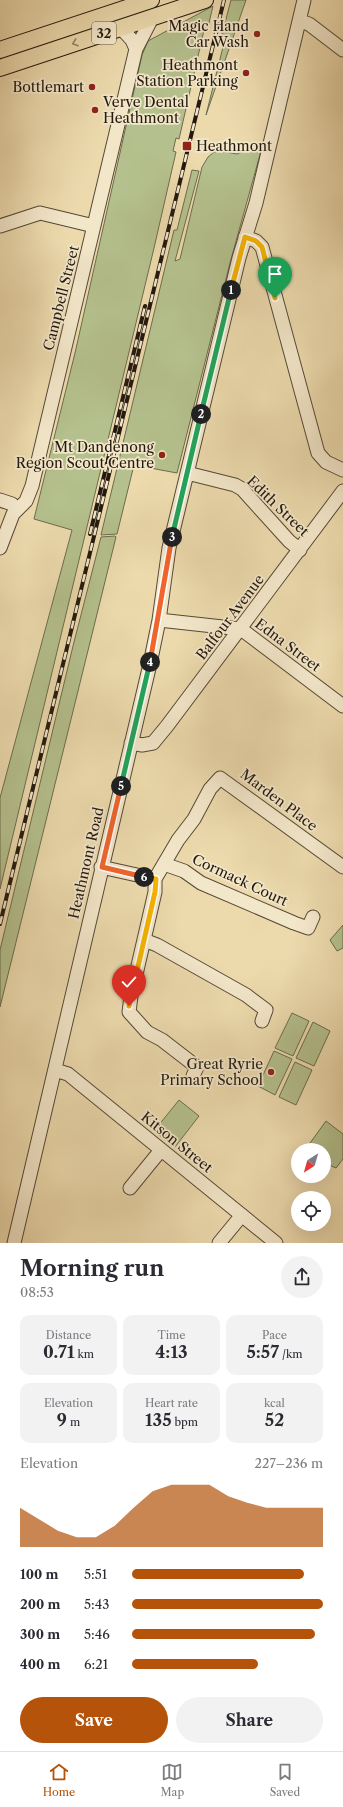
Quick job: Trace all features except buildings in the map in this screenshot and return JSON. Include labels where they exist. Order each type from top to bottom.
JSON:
[{"type":"main road","name":"32","points":[[0,50],[151,0]]},
{"type":"main road","name":"32","points":[[0,68],[196,2]]},
{"type":"main road","points":[[18,44],[23,61]]},
{"type":"street","name":"Heathmont Road","points":[[14,1243],[159,620],[169,548],[245,237],[256,203],[304,0]]},
{"type":"street","name":"Campbell Street","points":[[0,548],[7,525],[17,509],[26,501],[32,486],[136,49],[152,18]]},
{"type":"street","points":[[300,21],[309,24],[343,50]]},
{"type":"street","points":[[121,28],[132,40],[136,49]]},
{"type":"street","points":[[0,226],[40,213],[94,226]]},
{"type":"street","points":[[245,237],[256,241],[262,247],[318,453],[326,462],[343,470]]},
{"type":"street","name":"Edith Street","points":[[187,473],[236,485],[242,489],[289,541],[300,550]]},
{"type":"street","name":"Balfour Avenue","points":[[131,743],[142,745],[153,743],[241,629],[343,491]]},
{"type":"street","points":[[0,500],[12,504],[17,509]]},
{"type":"street","name":"Edna Street","points":[[159,620],[241,629],[343,706]]},
{"type":"street","name":"Marden Place","points":[[164,864],[178,840],[194,819],[210,788],[220,778],[342,872]]},
{"type":"street","points":[[164,864],[156,879],[155,892],[130,1001],[129,1012],[147,1032],[162,1040],[197,1066],[192,1076]]},
{"type":"street","name":"Cormack Court","points":[[164,864],[184,871],[200,883],[308,928],[313,917]]},
{"type":"street","points":[[102,867],[156,879]]},
{"type":"street","points":[[144,940],[157,945],[246,995],[266,1011]]},
{"type":"street","name":"Kitson Street","points":[[55,1070],[68,1074],[276,1243]]},
{"type":"street","points":[[130,1188],[161,1150]]},
{"type":"street","points":[[219,1243],[242,1215]]},
{"type":"green space","points":[[231,0],[246,0],[206,115],[226,35],[222,34]]},
{"type":"green space","points":[[213,6],[207,31],[204,30],[179,139],[176,138],[173,151],[176,152],[154,248],[0,889],[0,798],[72,530],[34,519],[75,353],[142,55],[148,41]]},
{"type":"green space","points":[[247,149],[261,151],[230,263],[177,473],[134,465],[117,534],[101,535],[174,230],[177,230],[192,170],[199,171],[175,261],[180,259],[202,167],[208,157],[214,152],[220,151],[237,154]]},
{"type":"green space","points":[[101,537],[116,537],[0,1007],[0,950],[73,646]]},
{"type":"green space","points":[[343,925],[343,948],[337,951],[330,940]]},
{"type":"green space","points":[[292,1013],[309,1021],[293,1056],[275,1048]]},
{"type":"green space","points":[[313,1022],[330,1031],[314,1066],[296,1058]]},
{"type":"green space","points":[[274,1051],[292,1059],[275,1095],[258,1086]]},
{"type":"green space","points":[[295,1062],[312,1070],[296,1105],[279,1097]]},
{"type":"green space","points":[[179,1100],[199,1116],[175,1147],[154,1131]]},
{"type":"green space","points":[[326,1121],[343,1134],[343,1159],[336,1168],[331,1166],[331,1143],[310,1143]]},
{"type":"railway","points":[[0,924],[224,0]]},
{"type":"railway","points":[[90,534],[145,306]]},
{"type":"place","name":"Magic Hand Car Wash","points":[[257,34]]},
{"type":"place","name":"Heathmont Station Parking","points":[[246,73]]},
{"type":"place","name":"Bottlemart","points":[[92,87]]},
{"type":"place","name":"Verve Dental Heathmont","points":[[95,110]]},
{"type":"place","name":"Heathmont","points":[[187,146]]},
{"type":"place","name":"Mt Dandenong Region Scout Centre","points":[[162,455]]},
{"type":"place","name":"Great Ryrie Primary School","points":[[271,1072]]},
{"type":"route","points":[[129,1006],[155,892],[156,879],[102,867],[150,664],[159,620],[169,548],[238,258],[245,237],[256,241],[262,247],[275,298]]}]
